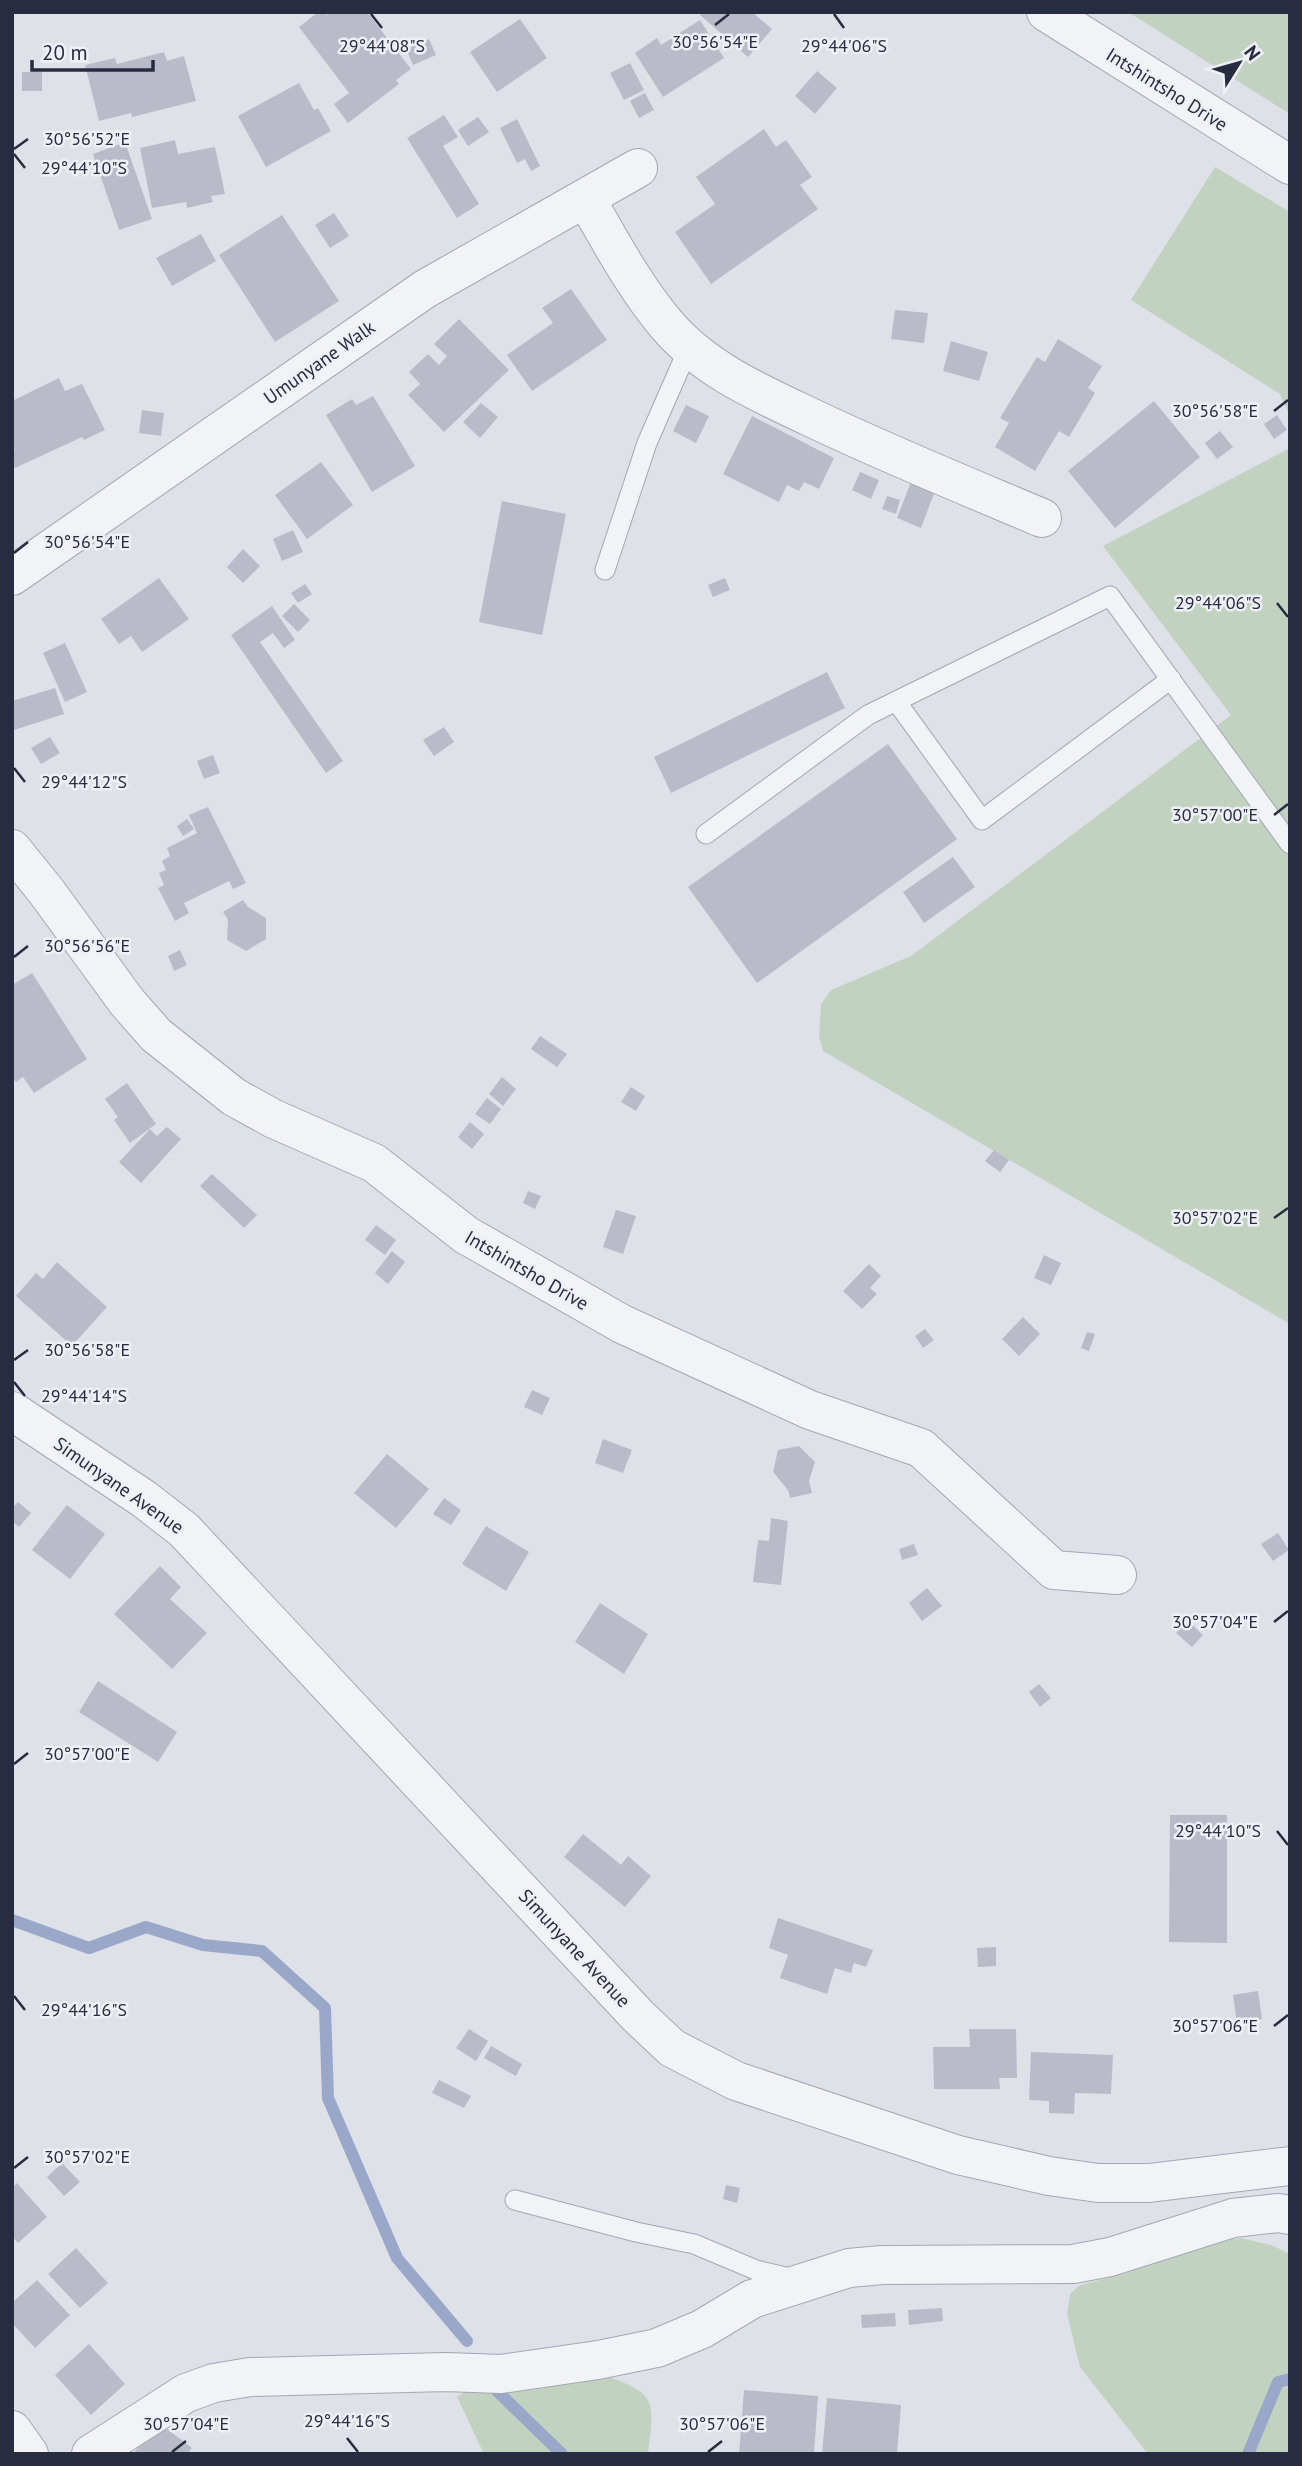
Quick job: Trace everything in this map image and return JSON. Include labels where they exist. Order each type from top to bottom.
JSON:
[{"type":"street","name":"Intshintsho Drive","points":[[1046,12],[1290,165]]},
{"type":"street","name":"Umunyane Walk","points":[[12,576],[425,289],[638,168]]},
{"type":"street","points":[[586,199],[629,274],[667,325],[689,347],[737,382],[848,435],[1042,518]]},
{"type":"street","name":"Intshintsho Drive","points":[[12,849],[127,1002],[156,1035],[234,1097],[274,1119],[374,1163],[466,1235],[622,1324],[810,1410],[921,1448],[1054,1570],[1117,1574]]},
{"type":"street","name":"Simunyane Avenue","points":[[12,1411],[144,1499],[184,1530],[638,2016],[671,2048],[736,2081],[796,2102],[958,2155],[1049,2176],[1098,2183],[1149,2183],[1290,2166]]},
{"type":"street","points":[[92,2454],[186,2393],[214,2383],[250,2377],[446,2372],[501,2374],[598,2360],[657,2348],[702,2329],[752,2299],[849,2268],[882,2265],[1073,2264],[1110,2257],[1233,2218],[1278,2213],[1290,2215]]},
{"type":"street","points":[[12,2430],[29,2454]]},
{"type":"lane","points":[[605,570],[647,443],[689,347]]},
{"type":"lane","points":[[706,834],[868,715],[1110,596],[1290,844]]},
{"type":"lane","points":[[897,701],[982,820],[1171,679]]},
{"type":"lane","points":[[515,2200],[636,2232],[694,2244],[756,2270],[802,2281]]},
{"type":"green space","points":[[1128,12],[1290,12],[1290,114]]},
{"type":"green space","points":[[1215,167],[1290,212],[1290,416],[1280,394],[1131,300]]},
{"type":"green space","points":[[1290,448],[1290,1324],[823,1051],[819,1037],[821,1004],[831,990],[911,956],[1231,715],[1103,546]]},
{"type":"green space","points":[[1241,2238],[1271,2245],[1290,2254],[1290,2454],[1148,2454],[1080,2367],[1067,2314],[1070,2294],[1080,2285],[1127,2273],[1189,2246]]},
{"type":"green space","points":[[606,2376],[636,2389],[649,2403],[651,2423],[648,2454],[484,2454],[457,2397],[466,2391],[534,2390]]},
{"type":"building","points":[[318,12],[327,15],[331,12],[367,12],[411,69],[396,80],[399,84],[348,123],[334,104],[349,93],[299,27]]},
{"type":"building","points":[[703,12],[752,12],[772,29],[748,57],[700,15]]},
{"type":"building","points":[[520,19],[547,58],[497,92],[470,52]]},
{"type":"building","points":[[700,20],[724,58],[663,97],[635,53],[657,38],[661,45]]},
{"type":"building","points":[[429,39],[436,55],[413,65],[406,49]]},
{"type":"building","points":[[164,52],[167,61],[184,56],[196,101],[132,117],[131,113],[99,121],[85,65],[115,58],[117,64]]},
{"type":"building","points":[[630,63],[644,90],[624,100],[610,73]]},
{"type":"building","points":[[817,71],[837,88],[815,114],[795,96]]},
{"type":"building","points":[[22,72],[42,72],[42,91],[22,91]]},
{"type":"building","points":[[299,83],[314,110],[318,108],[331,131],[266,167],[238,116]]},
{"type":"building","points":[[645,93],[654,110],[639,118],[630,101]]},
{"type":"building","points":[[444,115],[458,137],[443,146],[479,204],[457,218],[407,138]]},
{"type":"building","points":[[478,117],[489,132],[468,146],[458,130]]},
{"type":"building","points":[[517,119],[540,166],[531,171],[525,159],[517,163],[500,128]]},
{"type":"building","points":[[764,129],[776,147],[786,140],[812,177],[800,185],[818,209],[711,284],[675,232],[715,204],[696,177]]},
{"type":"building","points":[[175,140],[178,154],[215,147],[225,194],[211,196],[213,202],[187,208],[186,202],[152,208],[140,148]]},
{"type":"building","points":[[125,142],[152,219],[119,230],[93,154]]},
{"type":"building","points":[[334,213],[349,236],[330,248],[315,225]]},
{"type":"building","points":[[282,215],[339,301],[275,342],[219,255]]},
{"type":"building","points":[[201,234],[216,261],[172,286],[156,258]]},
{"type":"building","points":[[571,289],[607,340],[532,391],[507,355],[553,323],[542,308]]},
{"type":"building","points":[[895,310],[928,313],[924,343],[891,339]]},
{"type":"building","points":[[459,319],[509,370],[444,432],[408,395],[420,384],[409,372],[428,354],[439,365],[447,356],[434,344]]},
{"type":"building","points":[[1058,339],[1102,366],[1088,388],[1095,393],[1069,437],[1059,431],[1035,471],[995,447],[1009,423],[1000,418],[1037,357],[1045,362]]},
{"type":"building","points":[[951,341],[988,352],[979,381],[943,371]]},
{"type":"building","points":[[59,378],[65,391],[82,384],[105,430],[84,440],[82,437],[15,468],[12,462],[12,450],[15,449],[12,444],[12,401]]},
{"type":"building","points":[[373,396],[415,466],[372,492],[326,415],[352,399],[356,405]]},
{"type":"building","points":[[1154,401],[1200,457],[1115,528],[1068,471]]},
{"type":"building","points":[[481,403],[498,417],[480,438],[463,422]]},
{"type":"building","points":[[686,405],[709,416],[696,443],[673,431]]},
{"type":"building","points":[[142,410],[164,413],[161,436],[139,433]]},
{"type":"building","points":[[1277,415],[1287,430],[1274,439],[1264,424]]},
{"type":"building","points":[[752,416],[834,458],[819,489],[804,482],[799,491],[787,485],[779,502],[723,474]]},
{"type":"building","points":[[1220,431],[1233,447],[1217,459],[1205,443]]},
{"type":"building","points":[[321,462],[353,505],[307,539],[275,495]]},
{"type":"building","points":[[860,472],[879,480],[871,499],[852,490]]},
{"type":"building","points":[[911,482],[935,491],[921,528],[897,518]]},
{"type":"building","points":[[887,496],[900,500],[896,514],[882,509]]},
{"type":"building","points":[[502,501],[566,514],[542,635],[479,622]]},
{"type":"building","points":[[293,530],[303,552],[282,561],[273,539]]},
{"type":"building","points":[[243,549],[260,566],[243,583],[227,567]]},
{"type":"building","points":[[159,578],[189,619],[142,652],[131,636],[119,644],[101,619]]},
{"type":"building","points":[[725,578],[730,590],[713,597],[708,585]]},
{"type":"building","points":[[305,584],[312,594],[298,603],[291,593]]},
{"type":"building","points":[[294,604],[310,620],[298,632],[282,616]]},
{"type":"building","points":[[272,606],[295,640],[284,648],[273,633],[260,642],[343,761],[326,773],[231,635]]},
{"type":"building","points":[[65,643],[87,692],[65,702],[43,653]]},
{"type":"building","points":[[827,672],[845,708],[671,793],[654,757]]},
{"type":"building","points":[[55,688],[64,714],[14,730],[12,701]]},
{"type":"building","points":[[444,727],[454,742],[434,756],[423,740]]},
{"type":"building","points":[[50,737],[60,753],[41,764],[31,748]]},
{"type":"building","points":[[888,744],[957,839],[757,983],[688,887]]},
{"type":"building","points":[[213,755],[220,773],[204,779],[197,761]]},
{"type":"building","points":[[208,807],[246,883],[233,889],[229,881],[184,903],[189,913],[175,921],[158,888],[164,885],[159,873],[166,870],[162,861],[170,856],[167,848],[197,833],[189,815]]},
{"type":"building","points":[[187,819],[194,829],[183,836],[177,826]]},
{"type":"building","points":[[953,857],[975,887],[924,923],[903,892]]},
{"type":"building","points":[[243,900],[248,907],[266,918],[266,939],[246,951],[227,940],[228,920],[223,912]]},
{"type":"building","points":[[180,950],[187,965],[174,971],[168,956]]},
{"type":"building","points":[[32,973],[87,1059],[34,1093],[23,1077],[16,1082],[12,1077],[12,985]]},
{"type":"building","points":[[540,1036],[567,1054],[557,1067],[531,1049]]},
{"type":"building","points":[[502,1077],[516,1089],[503,1106],[489,1094]]},
{"type":"building","points":[[127,1083],[156,1124],[130,1143],[114,1120],[118,1117],[105,1099]]},
{"type":"building","points":[[631,1087],[645,1096],[636,1111],[621,1102]]},
{"type":"building","points":[[487,1098],[501,1109],[490,1124],[475,1114]]},
{"type":"building","points":[[470,1122],[484,1134],[472,1149],[458,1137]]},
{"type":"building","points":[[167,1127],[181,1139],[141,1183],[119,1162],[150,1129],[157,1136]]},
{"type":"building","points":[[994,1150],[1009,1160],[1000,1172],[985,1161]]},
{"type":"building","points":[[212,1174],[257,1215],[244,1228],[200,1186]]},
{"type":"building","points":[[528,1191],[541,1196],[535,1209],[523,1203]]},
{"type":"building","points":[[616,1210],[636,1216],[623,1254],[603,1247]]},
{"type":"building","points":[[376,1225],[396,1240],[385,1255],[365,1240]]},
{"type":"building","points":[[392,1251],[405,1262],[388,1284],[375,1273]]},
{"type":"building","points":[[1044,1255],[1061,1263],[1051,1285],[1034,1278]]},
{"type":"building","points":[[57,1262],[107,1307],[72,1346],[16,1296],[36,1273],[43,1279]]},
{"type":"building","points":[[869,1264],[881,1276],[870,1288],[877,1294],[862,1309],[843,1291]]},
{"type":"building","points":[[1023,1317],[1040,1334],[1019,1356],[1002,1339]]},
{"type":"building","points":[[925,1329],[934,1340],[923,1348],[915,1336]]},
{"type":"building","points":[[1087,1332],[1095,1334],[1089,1351],[1081,1348]]},
{"type":"building","points":[[532,1390],[550,1398],[542,1415],[524,1407]]},
{"type":"building","points":[[603,1439],[632,1450],[623,1473],[595,1463]]},
{"type":"building","points":[[799,1446],[815,1462],[809,1481],[812,1493],[790,1498],[788,1490],[773,1472],[778,1450]]},
{"type":"building","points":[[387,1454],[429,1489],[396,1528],[354,1493]]},
{"type":"building","points":[[444,1498],[461,1510],[451,1525],[433,1514]]},
{"type":"building","points":[[18,1502],[31,1513],[19,1527],[12,1521],[12,1508]]},
{"type":"building","points":[[67,1505],[105,1534],[70,1579],[32,1550]]},
{"type":"building","points":[[771,1518],[788,1521],[781,1585],[753,1582],[758,1540],[769,1541]]},
{"type":"building","points":[[486,1526],[529,1552],[506,1591],[462,1564]]},
{"type":"building","points":[[1278,1533],[1289,1550],[1273,1561],[1261,1544]]},
{"type":"building","points":[[914,1544],[918,1555],[902,1560],[899,1549]]},
{"type":"building","points":[[160,1566],[181,1587],[170,1599],[207,1633],[172,1669],[114,1614]]},
{"type":"building","points":[[927,1588],[942,1606],[922,1621],[909,1603]]},
{"type":"building","points":[[600,1603],[648,1634],[624,1674],[575,1642]]},
{"type":"building","points":[[1187,1620],[1203,1635],[1192,1647],[1176,1633]]},
{"type":"building","points":[[98,1681],[177,1732],[158,1762],[79,1712]]},
{"type":"building","points":[[1039,1684],[1051,1698],[1040,1707],[1029,1692]]},
{"type":"building","points":[[1170,1815],[1227,1815],[1227,1943],[1169,1942]]},
{"type":"building","points":[[583,1834],[621,1865],[628,1856],[651,1876],[625,1907],[564,1857]]},
{"type":"building","points":[[778,1918],[873,1950],[866,1967],[854,1963],[851,1973],[835,1968],[827,1994],[780,1978],[788,1955],[769,1948]]},
{"type":"building","points":[[996,1947],[996,1966],[978,1967],[977,1948]]},
{"type":"building","points":[[1258,1991],[1262,2019],[1237,2023],[1233,1995]]},
{"type":"building","points":[[469,2029],[488,2041],[476,2061],[456,2048]]},
{"type":"building","points":[[969,2029],[1016,2029],[1017,2078],[999,2078],[1000,2089],[934,2089],[933,2047],[970,2047]]},
{"type":"building","points":[[491,2046],[522,2064],[516,2076],[484,2058]]},
{"type":"building","points":[[1031,2052],[1113,2055],[1111,2094],[1075,2093],[1074,2114],[1049,2113],[1049,2101],[1029,2100]]},
{"type":"building","points":[[439,2080],[471,2096],[464,2108],[432,2093]]},
{"type":"building","points":[[62,2163],[80,2182],[64,2196],[47,2177]]},
{"type":"building","points":[[17,2183],[47,2217],[18,2243],[12,2236],[12,2188]]},
{"type":"building","points":[[726,2185],[740,2188],[737,2203],[723,2199]]},
{"type":"building","points":[[76,2248],[108,2283],[80,2308],[48,2274]]},
{"type":"building","points":[[37,2280],[70,2315],[35,2348],[12,2323],[12,2303]]},
{"type":"building","points":[[942,2308],[943,2321],[909,2325],[908,2310]]},
{"type":"building","points":[[895,2313],[896,2326],[862,2328],[861,2315]]},
{"type":"building","points":[[89,2344],[125,2384],[91,2415],[55,2375]]},
{"type":"building","points":[[744,2390],[818,2396],[814,2454],[739,2454]]},
{"type":"building","points":[[827,2398],[901,2405],[897,2454],[822,2454]]},
{"type":"building","points":[[158,2422],[192,2448],[187,2454],[133,2454]]},
{"type":"waterway","points":[[12,1920],[89,1948],[146,1927],[203,1945],[262,1951],[325,2008],[328,2098],[397,2258],[467,2341]]},
{"type":"waterway","points":[[1248,2454],[1278,2382],[1290,2379]]},
{"type":"waterway","points":[[496,2390],[562,2454]]}]
